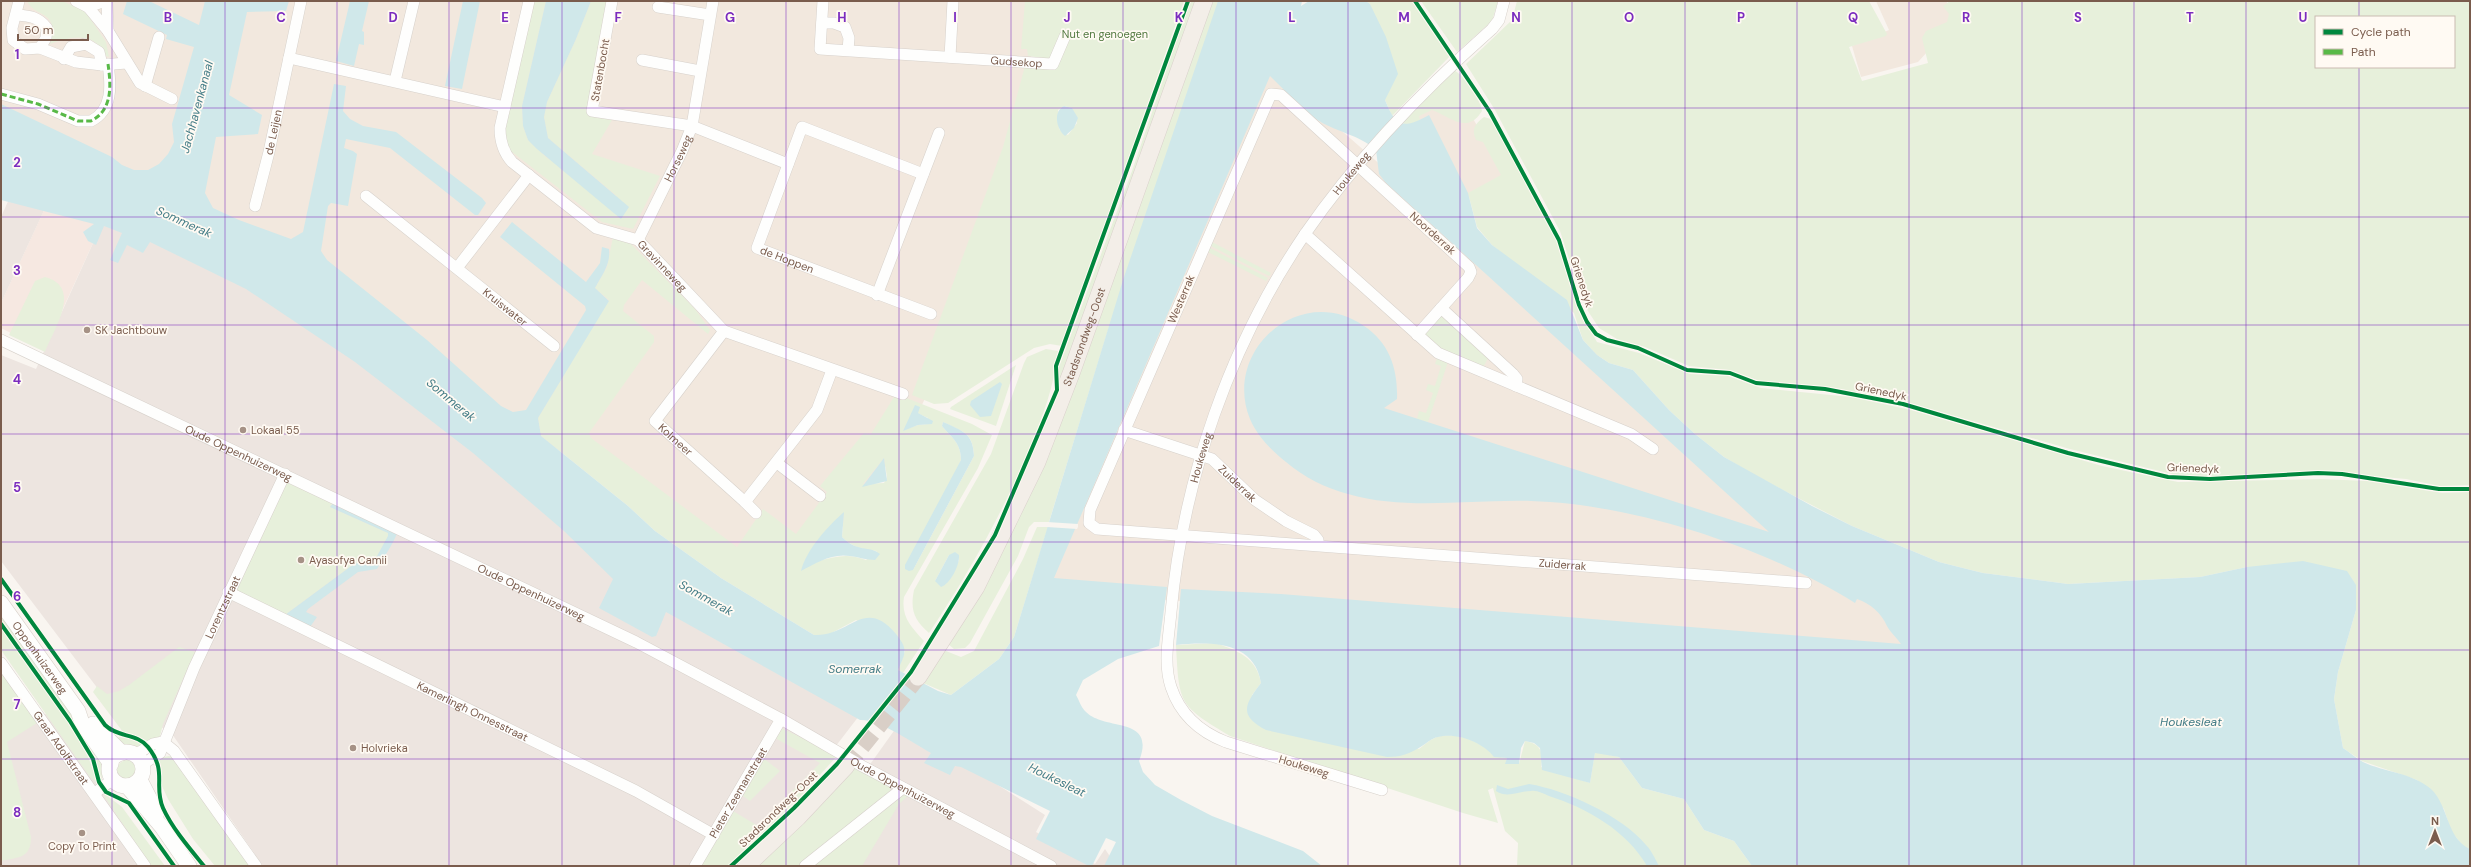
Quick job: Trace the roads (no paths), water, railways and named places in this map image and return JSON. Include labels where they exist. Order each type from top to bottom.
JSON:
[{"type":"main road","name":"Stadsrondweg-Oost","points":[[918,677],[976,587],[1038,462],[1204,1]]},
{"type":"main road","name":"Oppenhuizerweg","points":[[1,603],[78,711],[133,757]]},
{"type":"main road","name":"Oppenhuizerweg","points":[[78,711],[82,723],[110,764]]},
{"type":"main road","points":[[133,783],[142,775],[133,757],[117,755],[110,764],[110,772],[113,779],[133,783],[190,866]]},
{"type":"main road","name":"Stadsrondweg-Oost","points":[[746,866],[798,818],[846,766]]},
{"type":"street","points":[[19,1],[17,15],[12,28],[13,40],[25,49],[40,48],[64,59],[105,64],[126,62]]},
{"type":"street","points":[[76,1],[99,3]]},
{"type":"street","name":"de Leijen","points":[[255,206],[302,1]]},
{"type":"street","points":[[395,81],[414,1]]},
{"type":"street","name":"Gravinneweg","points":[[529,1],[505,107],[500,137],[505,154],[528,175],[596,228],[638,240],[724,331],[903,394]]},
{"type":"street","name":"Statenbocht","points":[[612,1],[592,111],[692,126]]},
{"type":"street","name":"Horseweg","points":[[638,240],[682,151],[692,126],[700,71],[713,1]]},
{"type":"street","name":"Gudsekop","points":[[823,1],[820,49],[1053,64],[1065,36]]},
{"type":"street","points":[[950,57],[953,1]]},
{"type":"street","name":"Houkeweg","points":[[1382,790],[1214,737],[1195,724],[1181,707],[1171,685],[1167,660],[1173,587],[1182,535],[1202,455],[1223,393],[1247,338],[1276,281],[1305,234],[1362,161],[1402,114],[1492,28],[1499,20],[1504,1]]},
{"type":"street","points":[[99,3],[108,31],[140,83],[172,99]]},
{"type":"street","points":[[99,3],[108,31]]},
{"type":"street","points":[[658,7],[710,15]]},
{"type":"street","points":[[17,15],[33,16],[40,20],[47,28],[46,38],[40,48]]},
{"type":"street","points":[[822,23],[834,22],[845,27],[849,38],[848,50]]},
{"type":"street","points":[[145,86],[159,37]]},
{"type":"street","points":[[1,94],[38,104],[78,120],[94,119],[104,111],[109,96],[111,83],[105,64],[99,52],[86,44],[71,47],[64,59]]},
{"type":"street","points":[[289,58],[505,107]]},
{"type":"street","points":[[642,60],[700,71]]},
{"type":"street","name":"Westerrak","points":[[1182,535],[1097,529],[1088,523],[1090,510],[1271,94],[1281,95],[1362,161]]},
{"type":"street","points":[[692,126],[788,164]]},
{"type":"street","name":"de Hoppen","points":[[924,174],[802,127],[757,248],[877,295],[931,314]]},
{"type":"street","points":[[877,295],[939,133]]},
{"type":"street","name":"Noorderrak","points":[[1362,161],[1469,266],[1471,272],[1468,278],[1417,335]]},
{"type":"street","points":[[457,268],[528,175]]},
{"type":"street","name":"Kruiswater","points":[[366,196],[554,346]]},
{"type":"street","points":[[1305,234],[1438,353],[1631,434],[1654,449]]},
{"type":"street","points":[[1441,308],[1513,374],[1517,379],[1516,386]]},
{"type":"street","name":"Kolmeer","points":[[724,331],[655,421],[756,513]]},
{"type":"street","name":"Oude Oppenhuizerweg","points":[[1,340],[636,642],[781,719],[903,788],[1051,866]]},
{"type":"street","points":[[745,502],[817,410],[832,370]]},
{"type":"street","name":"Zuiderrak","points":[[1124,430],[1202,455],[1219,463],[1239,484],[1270,511],[1314,535],[1318,540],[1318,545]]},
{"type":"street","points":[[777,463],[820,496]]},
{"type":"street","name":"Lorentzstraat","points":[[133,757],[160,753],[194,668],[228,592],[285,474]]},
{"type":"street","name":"Zuiderrak","points":[[1182,535],[1806,583]]},
{"type":"street","name":"Kamerlingh Onnesstraat","points":[[228,592],[636,791],[714,835]]},
{"type":"street","name":"Graaf Adolfstraat","points":[[1,663],[95,793],[141,864]]},
{"type":"street","name":"Pieter Zeemanstraat","points":[[695,866],[781,719]]},
{"type":"street","points":[[164,742],[179,757],[256,866]]},
{"type":"street","name":"Graaf Adolfstraat","points":[[95,793],[113,779]]},
{"type":"street","points":[[805,866],[903,788]]},
{"type":"water","points":[[127,1],[149,1],[199,25],[205,1],[289,1],[286,11],[247,12],[229,95],[262,115],[258,134],[216,137],[205,193],[213,208],[239,220],[291,239],[303,232],[334,84],[346,86],[343,111],[350,119],[363,126],[396,132],[482,198],[486,203],[478,215],[475,215],[390,148],[346,139],[344,148],[357,154],[348,206],[331,203],[328,206],[321,251],[327,260],[427,340],[501,406],[513,412],[526,410],[586,310],[585,306],[500,237],[512,222],[586,282],[600,263],[602,247],[609,249],[609,260],[595,288],[609,301],[538,418],[541,436],[628,506],[655,531],[721,578],[814,635],[827,634],[865,618],[875,618],[885,623],[903,644],[904,655],[898,670],[938,691],[951,695],[999,659],[1014,637],[1123,280],[1218,1],[1302,1],[1301,6],[1309,1],[1366,1],[1370,4],[1386,37],[1398,74],[1385,100],[1389,109],[1397,121],[1407,124],[1420,120],[1429,115],[1468,193],[1477,228],[1492,245],[1567,300],[1583,340],[1597,355],[1609,363],[1633,370],[1669,410],[1695,434],[1724,457],[1812,506],[1852,526],[1939,562],[1983,573],[2068,584],[2200,577],[2247,567],[2303,561],[2347,571],[2356,585],[2356,610],[2338,672],[2334,699],[2343,748],[2363,762],[2416,779],[2431,789],[2437,796],[2456,837],[2462,844],[2470,849],[2470,866],[1752,866],[1734,841],[1704,830],[1684,799],[1642,788],[1619,757],[1595,753],[1590,783],[1542,770],[1540,748],[1534,743],[1525,741],[1521,748],[1519,764],[1505,764],[1507,758],[1494,757],[1476,743],[1461,737],[1453,736],[1432,739],[1418,749],[1409,753],[1401,756],[1387,757],[1266,730],[1257,725],[1251,720],[1247,710],[1251,698],[1261,683],[1257,669],[1249,658],[1240,651],[1216,644],[1176,645],[1181,589],[1281,594],[1901,644],[1879,613],[1871,606],[1857,599],[1855,603],[1782,564],[1699,532],[1613,510],[1571,504],[1531,501],[1416,503],[1370,499],[1331,489],[1307,477],[1275,453],[1265,443],[1250,419],[1244,393],[1247,369],[1257,348],[1273,330],[1293,318],[1316,312],[1340,315],[1364,326],[1373,333],[1380,340],[1391,358],[1396,378],[1397,399],[1384,408],[1769,532],[1386,183],[1379,174],[1376,150],[1362,140],[1316,119],[1298,104],[1270,76],[1054,578],[1167,587],[1159,646],[1118,659],[1083,680],[1076,695],[1081,705],[1085,711],[1094,717],[1126,727],[1135,731],[1141,737],[1143,747],[1139,761],[1143,772],[1155,785],[1212,816],[1303,851],[1322,866],[1104,866],[1116,842],[1106,838],[1092,866],[1087,865],[1036,839],[1050,811],[961,767],[955,766],[950,775],[924,763],[931,753],[906,738],[877,723],[860,720],[666,612],[656,636],[652,637],[599,608],[613,579],[564,531],[473,453],[355,362],[246,289],[150,242],[143,253],[127,245],[118,263],[110,260],[122,233],[104,226],[96,245],[88,241],[83,232],[94,224],[1,200],[1,104],[112,157],[122,165],[134,170],[148,170],[159,164],[168,154],[174,142],[172,124],[194,47],[166,39],[167,35],[123,14]]},
{"type":"water","points":[[350,1],[369,1],[362,31],[364,32],[364,45],[359,44],[354,66],[336,61]]},
{"type":"water","points":[[463,1],[480,1],[462,89],[445,86]]},
{"type":"water","points":[[546,1],[591,1],[576,39],[547,102],[544,117],[548,138],[629,207],[621,219],[537,149],[528,140],[523,126],[522,106]]},
{"type":"water","points":[[1064,106],[1072,108],[1078,118],[1074,128],[1065,136],[1058,125],[1057,120],[1058,112]]},
{"type":"water","points":[[1000,382],[1002,384],[991,416],[980,417],[970,405],[971,401]]},
{"type":"water","points":[[915,405],[920,407],[918,413],[933,421],[932,424],[918,425],[903,431]]},
{"type":"water","points":[[943,422],[966,434],[972,442],[974,456],[913,570],[909,571],[905,569],[905,565],[961,460],[958,445],[942,426]]},
{"type":"water","points":[[884,458],[887,481],[862,487]]},
{"type":"water","points":[[335,501],[398,531],[377,569],[358,572],[308,609],[306,612],[317,617],[310,627],[285,615],[354,564],[376,558],[388,536],[388,533],[330,507]]},
{"type":"water","points":[[844,512],[842,537],[853,545],[876,551],[880,554],[875,560],[843,555],[831,557],[801,571],[808,555],[818,539]]},
{"type":"water","points":[[955,552],[959,555],[956,569],[948,582],[941,587],[935,581],[949,555]]},
{"type":"water","points":[[1529,784],[1544,787],[1576,798],[1623,824],[1636,834],[1646,845],[1659,866],[1647,866],[1639,853],[1629,842],[1605,822],[1578,807],[1536,791],[1526,791],[1509,795],[1496,791],[1497,785],[1508,789]]},
{"type":"tunnel","points":[[846,766],[918,677]]},
{"type":"place","name":"SK Jachtbouw","points":[[87,330]]},
{"type":"place","name":"Lokaal 55","points":[[243,430]]},
{"type":"place","name":"Ayasofya Camii","points":[[301,560]]},
{"type":"place","name":"Holvrieka","points":[[353,748]]},
{"type":"place","name":"Copy To Print","points":[[82,833]]},
{"type":"park label","name":"Nut en genoegen","points":[[1105,34]]},
{"type":"water label","name":"Jachhavenkanaal","points":[[197,107]]},
{"type":"water label","name":"Sommerak","points":[[184,222]]},
{"type":"water label","name":"Sommerak","points":[[451,400]]},
{"type":"water label","name":"Sommerak","points":[[706,598]]},
{"type":"water label","name":"Somerrak","points":[[855,669]]},
{"type":"water label","name":"Houkesleat","points":[[2191,722]]},
{"type":"water label","name":"Houkesleat","points":[[1057,780]]}]
